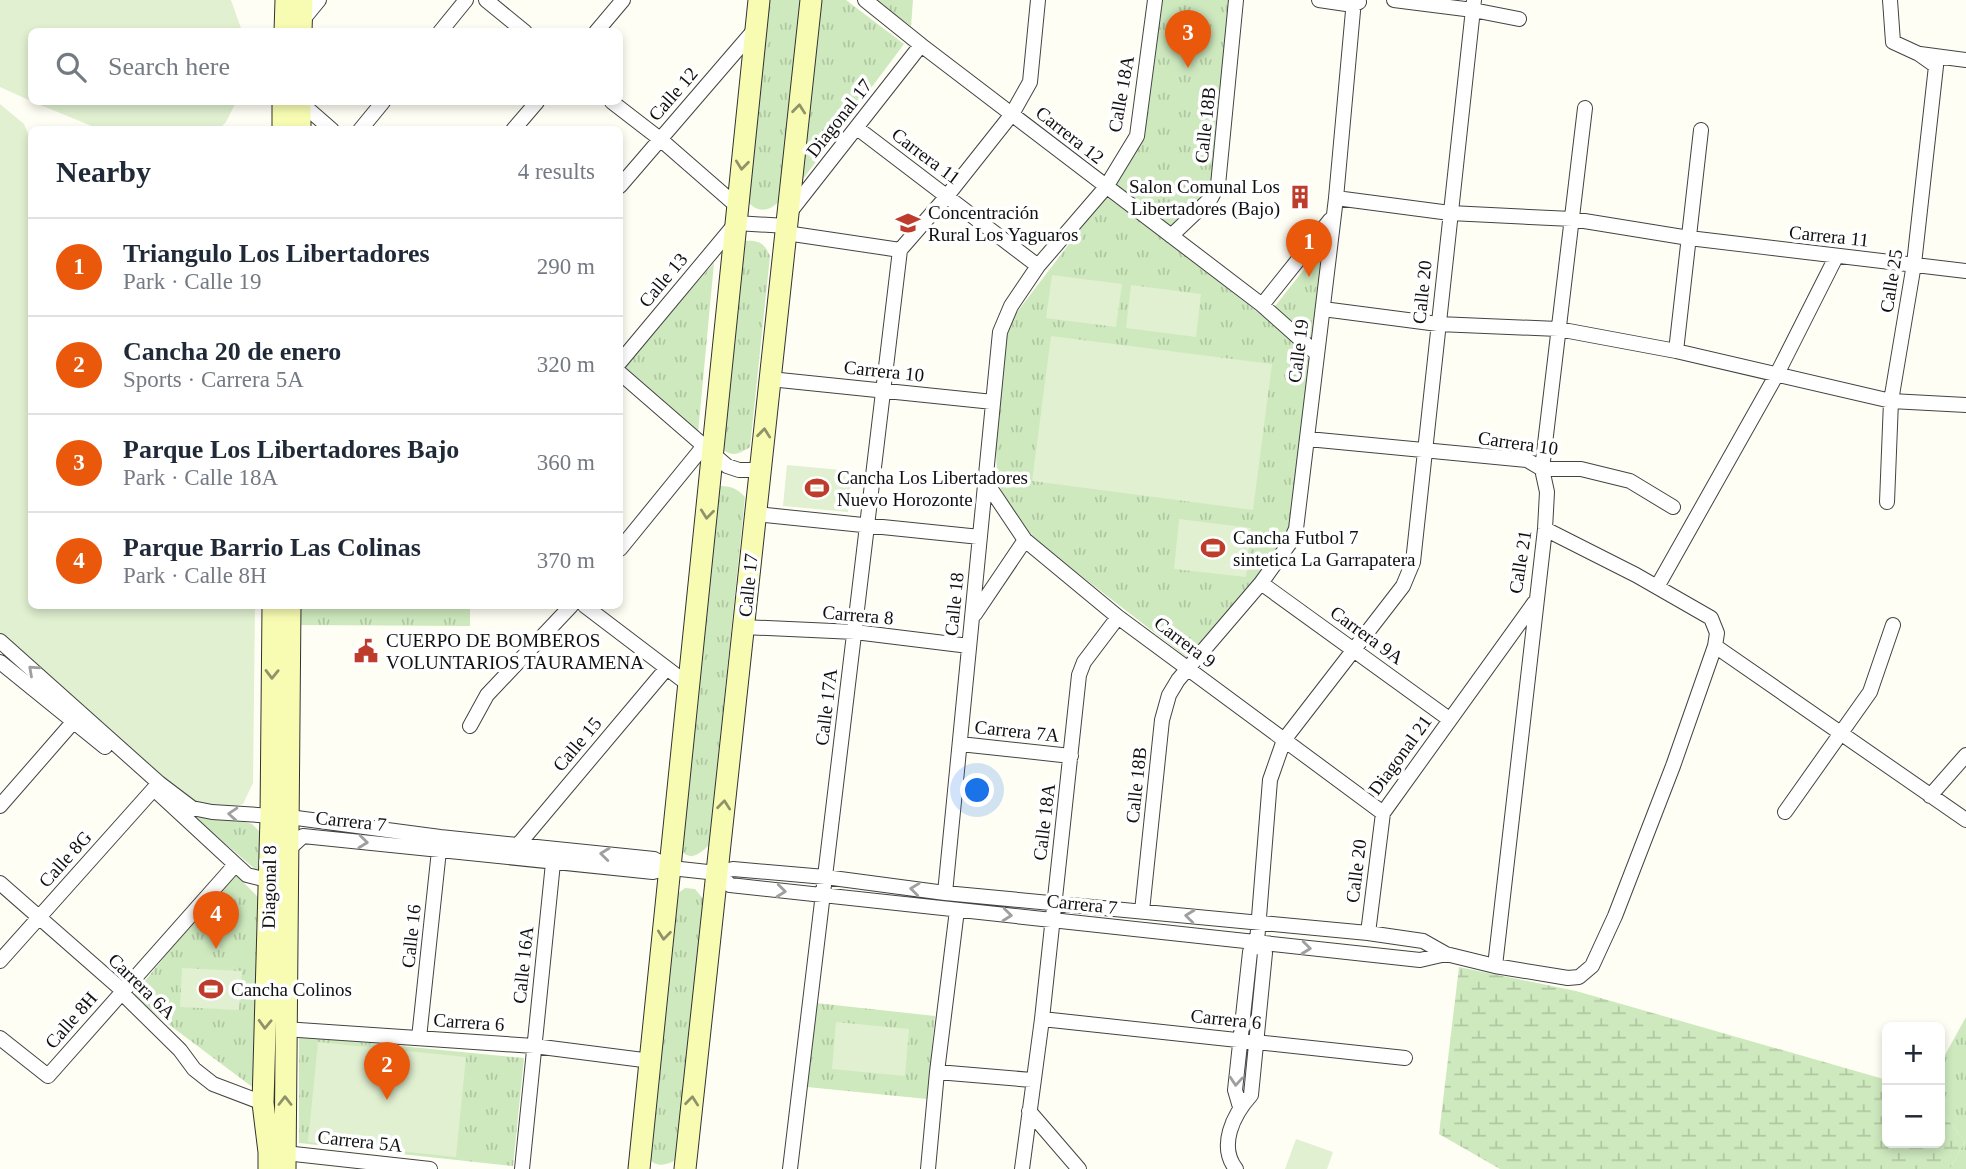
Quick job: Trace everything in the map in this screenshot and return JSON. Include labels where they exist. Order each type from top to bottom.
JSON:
[{"type":"street","points":[[286,0],[296,28]]},
{"type":"street","points":[[296,28],[302,0]]},
{"type":"street","points":[[296,28],[320,0]]},
{"type":"street","points":[[443,28],[466,0]]},
{"type":"street","points":[[486,0],[520,28]]},
{"type":"street","points":[[599,28],[623,0]]},
{"type":"street","points":[[639,1169],[689,685],[708,452],[737,215],[759,0]]},
{"type":"street","name":"Calle 17","points":[[685,1169],[811,0]]},
{"type":"street","name":"Carrera 12","points":[[865,0],[921,46],[1262,305],[1317,354]]},
{"type":"street","points":[[616,105],[660,139],[737,215],[900,250],[1012,114],[1030,82],[1038,0]]},
{"type":"street","name":"Calle 18A","points":[[1004,319],[1038,266],[1106,187],[1137,136],[1155,0]]},
{"type":"street","name":"Calle 18B","points":[[1171,236],[1211,198],[1218,185],[1236,0]]},
{"type":"street","points":[[1319,0],[1356,2]]},
{"type":"street","points":[[1394,0],[1473,5],[1519,19]]},
{"type":"street","points":[[1891,0],[1893,43],[1919,54],[1966,60]]},
{"type":"street","name":"Calle 19","points":[[1187,668],[1261,583],[1289,544],[1296,529],[1323,309],[1331,219],[1336,198],[1356,2]]},
{"type":"street","name":"Calle 20","points":[[1352,649],[1403,586],[1413,562],[1473,5]]},
{"type":"street","name":"Calle 12","points":[[623,182],[757,27]]},
{"type":"street","name":"Diagonal 17","points":[[787,225],[921,46]]},
{"type":"street","name":"Calle 25","points":[[1887,502],[1891,401],[1914,264],[1936,66],[1919,54]]},
{"type":"street","points":[[283,126],[284,105]]},
{"type":"street","points":[[300,105],[300,126]]},
{"type":"street","points":[[303,105],[327,126]]},
{"type":"street","points":[[363,126],[381,105]]},
{"type":"street","points":[[516,126],[534,105]]},
{"type":"street","name":"Calle 21","points":[[1449,719],[1535,602],[1547,492],[1542,469],[1585,108]]},
{"type":"street","name":"Carrera 11","points":[[857,128],[1038,266]]},
{"type":"street","points":[[1676,351],[1701,130]]},
{"type":"street","points":[[1336,198],[1450,213]]},
{"type":"street","name":"Carrera 11","points":[[1450,213],[1572,219],[1689,238],[1966,271]]},
{"type":"street","name":"Calle 13","points":[[623,358],[737,215]]},
{"type":"street","points":[[1262,305],[1331,219]]},
{"type":"street","name":"Calle 17A","points":[[790,1169],[900,250]]},
{"type":"street","points":[[1657,587],[1777,374],[1836,257]]},
{"type":"street","points":[[1323,309],[1438,324],[1558,329],[1676,351],[1891,401],[1966,405]]},
{"type":"street","name":"Calle 18","points":[[946,893],[1000,332],[1004,319]]},
{"type":"street","points":[[623,376],[727,467],[760,470]]},
{"type":"street","name":"Carrera 10","points":[[770,379],[993,402]]},
{"type":"street","name":"Carrera 10","points":[[1308,439],[1527,460],[1542,469],[1581,469],[1630,481],[1673,507]]},
{"type":"street","points":[[623,545],[708,452]]},
{"type":"street","name":"Carrera 9","points":[[986,482],[1025,540],[1118,617],[1382,813]]},
{"type":"street","points":[[756,514],[980,537]]},
{"type":"street","points":[[1545,528],[1711,618],[1717,633],[1715,646],[1966,820]]},
{"type":"street","points":[[972,618],[1025,540]]},
{"type":"street","name":"Carrera 9A","points":[[1261,583],[1449,719]]},
{"type":"street","points":[[1495,966],[1535,602]]},
{"type":"street","name":"Diagonal 8","points":[[273,609],[280,817],[288,859],[284,1028],[285,1161]]},
{"type":"street","name":"Diagonal 8","points":[[269,1169],[270,1152],[263,1103],[269,877],[280,817],[290,609]]},
{"type":"street","points":[[470,726],[487,695],[568,609]]},
{"type":"street","points":[[589,609],[689,685]]},
{"type":"street","name":"Calle 18A","points":[[1022,1169],[1042,1019],[1079,675],[1084,662],[1118,617]]},
{"type":"street","points":[[1785,812],[1871,692],[1893,625]]},
{"type":"street","name":"Carrera 8","points":[[743,627],[855,632],[970,646]]},
{"type":"street","name":"Carrera 7","points":[[0,641],[247,875],[269,877],[281,871],[291,847],[303,836],[518,845],[554,856]]},
{"type":"street","name":"Carrera 7","points":[[0,662],[156,786],[192,808],[212,813],[280,817],[440,843],[554,856],[654,859],[671,867],[717,873],[733,869],[825,877],[946,893],[1368,933],[1423,941],[1446,954],[1495,966],[1568,978],[1579,977],[1592,966],[1615,916],[1673,766],[1715,646]]},
{"type":"street","points":[[1238,1110],[1235,1090],[1250,952],[1257,942],[1270,780],[1284,740],[1352,649]]},
{"type":"street","name":"Calle 15","points":[[518,845],[666,668]]},
{"type":"street","name":"Calle 18B","points":[[1142,911],[1162,720],[1169,695],[1187,668]]},
{"type":"street","name":"Diagonal 21","points":[[1382,813],[1449,719]]},
{"type":"street","points":[[0,806],[74,721]]},
{"type":"street","name":"Carrera 7A","points":[[960,744],[1071,756]]},
{"type":"street","points":[[1930,796],[1966,755]]},
{"type":"street","name":"Calle 8G","points":[[0,961],[156,786]]},
{"type":"street","name":"Calle 20","points":[[1368,933],[1382,813]]},
{"type":"street","name":"Calle 16","points":[[419,1038],[440,843]]},
{"type":"street","name":"Calle 16A","points":[[522,1169],[554,856]]},
{"type":"street","name":"Calle 8H","points":[[0,1038],[48,1076],[235,865]]},
{"type":"street","name":"Carrera 7","points":[[717,873],[730,885],[1420,960],[1446,954]]},
{"type":"street","name":"Carrera 6A","points":[[0,883],[122,990],[180,1050],[194,1069],[213,1084],[263,1103]]},
{"type":"street","points":[[928,1169],[936,1072],[957,909]]},
{"type":"street","points":[[1236,1169],[1228,1158],[1227,1141],[1238,1110],[1251,1095],[1265,953],[1257,942]]},
{"type":"street","name":"Carrera 6","points":[[1042,1019],[1405,1058]]},
{"type":"street","name":"Carrera 6","points":[[284,1028],[534,1046],[651,1060]]},
{"type":"street","points":[[936,1072],[1032,1080]]},
{"type":"street","points":[[1029,1111],[1079,1169]]},
{"type":"street","name":"Carrera 5A","points":[[285,1161],[430,1169]]},
{"type":"green space","points":[[0,0],[231,0],[241,28],[28,28],[28,100],[0,87]]},
{"type":"green space","points":[[768,0],[803,0],[782,199],[763,210],[754,207],[745,198]]},
{"type":"green space","points":[[814,0],[846,0],[904,44],[797,187]]},
{"type":"green space","points":[[874,0],[913,0],[911,26]]},
{"type":"green space","points":[[1160,0],[1231,0],[1213,186],[1172,228],[1112,187],[1142,137]]},
{"type":"green space","points":[[0,104],[24,124],[28,133],[28,609],[255,609],[253,783],[243,804],[225,809],[189,801],[0,637]]},
{"type":"green space","points":[[40,105],[234,105],[222,126],[92,126]]},
{"type":"green space","points":[[1107,194],[1311,354],[1291,528],[1256,581],[1190,660],[1023,531],[997,482],[995,415],[1008,324]]},
{"type":"green space","points":[[745,241],[761,243],[770,256],[750,447],[733,454],[716,445],[736,248]]},
{"type":"green space","points":[[1324,244],[1312,341],[1272,310]]},
{"type":"green space","points":[[714,263],[698,433],[623,367]]},
{"type":"green space","points":[[1052,275],[1122,284],[1116,327],[1046,318]]},
{"type":"green space","points":[[1131,285],[1201,294],[1196,337],[1126,328]]},
{"type":"green space","points":[[1051,336],[1272,364],[1253,510],[1032,481]]},
{"type":"green space","name":"Cancha Los Libertadores Nuevo Horozonte","points":[[787,465],[852,471],[848,512],[783,506]]},
{"type":"green space","points":[[720,486],[734,489],[745,497],[709,845],[692,856],[675,845],[710,494]]},
{"type":"green space","name":"Cancha Futbol 7 sintetica La Garrapatera","points":[[1179,519],[1251,528],[1246,577],[1174,569]]},
{"type":"green space","points":[[300,609],[470,609],[470,626],[300,625]]},
{"type":"green space","points":[[191,814],[252,824],[261,833],[260,870],[256,870]]},
{"type":"green space","points":[[233,872],[263,902],[255,1089],[132,997]]},
{"type":"green space","points":[[685,888],[695,889],[705,901],[677,1159],[661,1165],[647,1157],[677,894]]},
{"type":"green space","points":[[1459,967],[1576,991],[1882,1079],[1882,1148],[1945,1148],[1945,1116],[1965,1141],[1950,1169],[1500,1169],[1439,1134]]},
{"type":"green space","name":"Cancha Colinos","points":[[182,968],[242,971],[239,1010],[180,1007]]},
{"type":"green space","points":[[816,1003],[935,1016],[927,1099],[807,1087]]},
{"type":"green space","points":[[1966,1017],[1966,1169],[1950,1169],[1965,1141],[1945,1116],[1945,1055]]},
{"type":"green space","points":[[836,1022],[909,1029],[905,1076],[832,1069]]},
{"type":"green space","points":[[299,1036],[524,1058],[513,1166],[299,1143]]},
{"type":"green space","points":[[318,1042],[466,1057],[456,1157],[308,1142]]},
{"type":"green space","points":[[1296,1139],[1333,1152],[1327,1169],[1285,1169]]},
{"type":"place","name":"Parque Los Libertadores Bajo","points":[[1188,68]]},
{"type":"place","name":"Salon Comunal Los Libertadores (Bajo)","points":[[1300,197]]},
{"type":"place","name":"Concentración Rural Los Yaguaros","points":[[908,223]]},
{"type":"place","name":"Triangulo Los Libertadores","points":[[1309,277]]},
{"type":"place","name":"Cancha Los Libertadores Nuevo Horozonte","points":[[817,488]]},
{"type":"place","name":"Cancha Futbol 7 sintetica La Garrapatera","points":[[1213,548]]},
{"type":"place","name":"CUERPO DE BOMBEROS VOLUNTARIOS TAURAMENA","points":[[366,651]]},
{"type":"place","name":"Parque Barrio Las Colinas","points":[[216,949]]},
{"type":"place","name":"Cancha Colinos","points":[[211,989]]},
{"type":"place","name":"Cancha 20 de enero","points":[[387,1100]]}]
